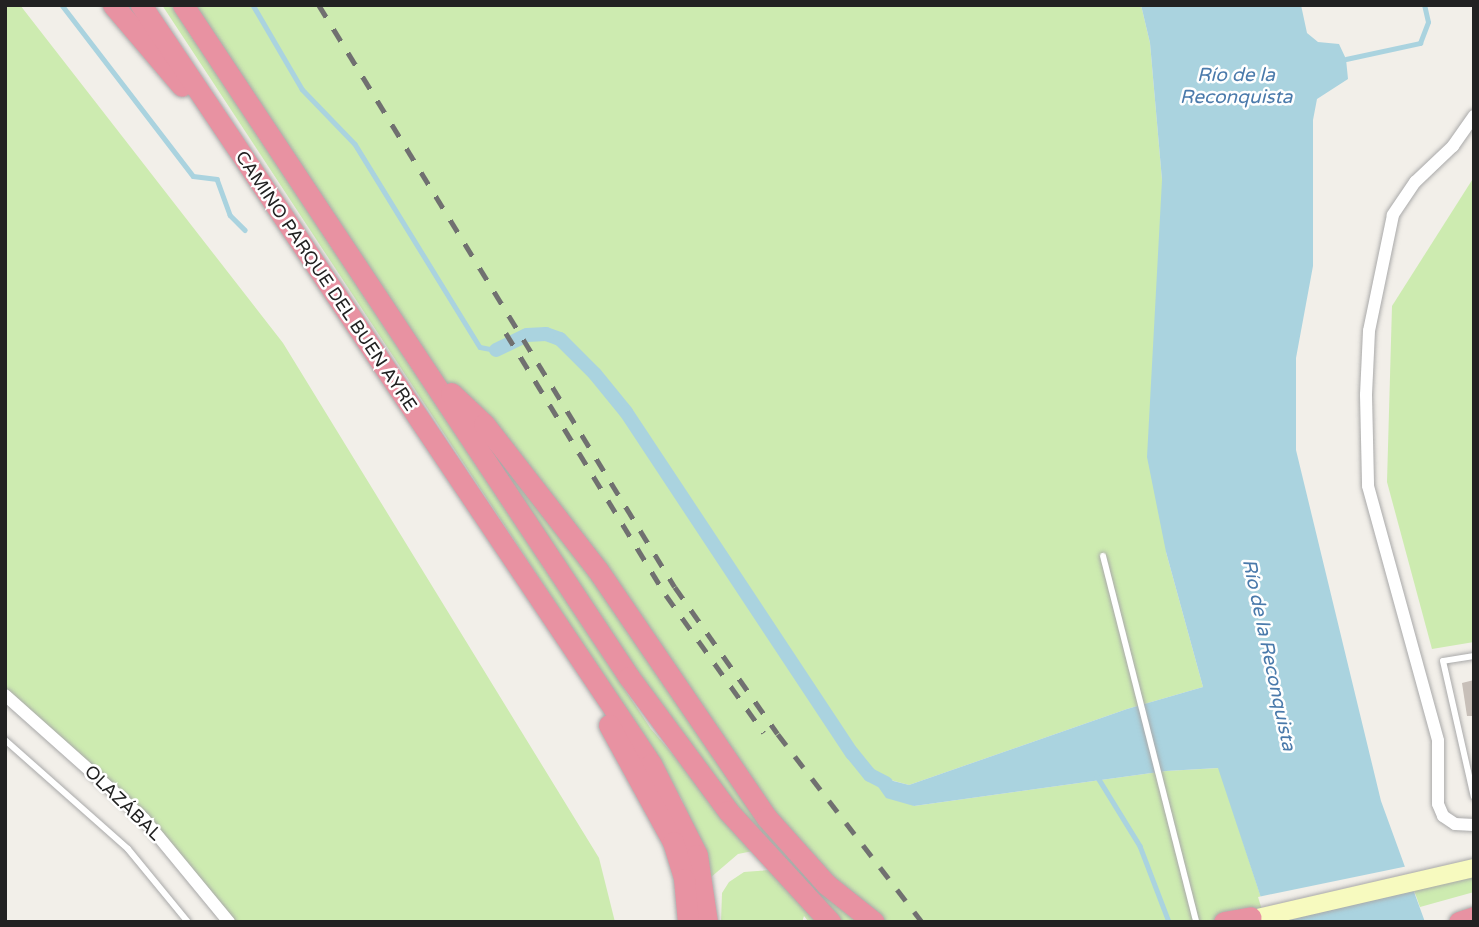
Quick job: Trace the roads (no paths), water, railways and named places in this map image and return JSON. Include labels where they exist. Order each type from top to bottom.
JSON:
[{"type":"highway","points":[[113,5],[236,145]]},
{"type":"highway","name":"CAMINO PARQUE DEL BUEN AYRE","points":[[141,5],[510,558]]},
{"type":"highway","name":"CAMINO PARQUE DEL BUEN AYRE","points":[[183,5],[425,368]]},
{"type":"highway","points":[[425,368],[484,424],[597,569],[766,818],[826,884],[874,922]]},
{"type":"highway","points":[[425,368],[659,719],[728,811],[830,922]]},
{"type":"highway","points":[[510,558],[665,824],[680,864],[688,922]]},
{"type":"highway","points":[[510,558],[670,796],[697,855],[707,922]]},
{"type":"highway","points":[[1459,922],[1474,917]]},
{"type":"highway","points":[[1224,922],[1245,919]]},
{"type":"main road","points":[[1245,919],[1472,868]]},
{"type":"street","points":[[1474,116],[1453,146],[1415,182],[1393,215],[1369,331],[1366,428],[1368,486],[1374,521],[1439,748],[1438,804],[1455,824],[1474,825]]},
{"type":"street","name":"OLAZÁBAL","points":[[5,695],[144,819],[229,922]]},
{"type":"lane","points":[[1103,556],[1157,780],[1196,922]]},
{"type":"lane","points":[[1472,793],[1443,661],[1474,656]]},
{"type":"lane","points":[[5,740],[128,849],[188,922]]},
{"type":"water","name":"Río de la Reconquista","points":[[1141,5],[1301,5],[1307,33],[1318,42],[1339,44],[1346,59],[1348,79],[1317,99],[1313,120],[1313,266],[1296,358],[1296,450],[1381,801],[1425,922],[1269,922],[1218,768],[1166,771],[914,806],[886,798],[870,775],[909,785],[1127,709],[1203,687],[1166,552],[1147,457],[1162,180],[1150,43]]},
{"type":"waterway","points":[[62,5],[193,176],[217,179],[230,215],[245,230]]},
{"type":"waterway","points":[[253,5],[302,89],[355,144],[480,347],[496,350]]},
{"type":"waterway","points":[[1346,59],[1420,43],[1428,22],[1424,5]]},
{"type":"waterway","points":[[496,350],[527,335],[546,334],[560,339],[595,374],[626,412],[852,753],[870,775],[886,783]]},
{"type":"waterway","points":[[1097,776],[1140,846],[1169,922]]},
{"type":"railway","points":[[319,5],[675,587],[778,734],[922,922]]},
{"type":"railway","points":[[506,333],[666,595],[764,733]]}]
